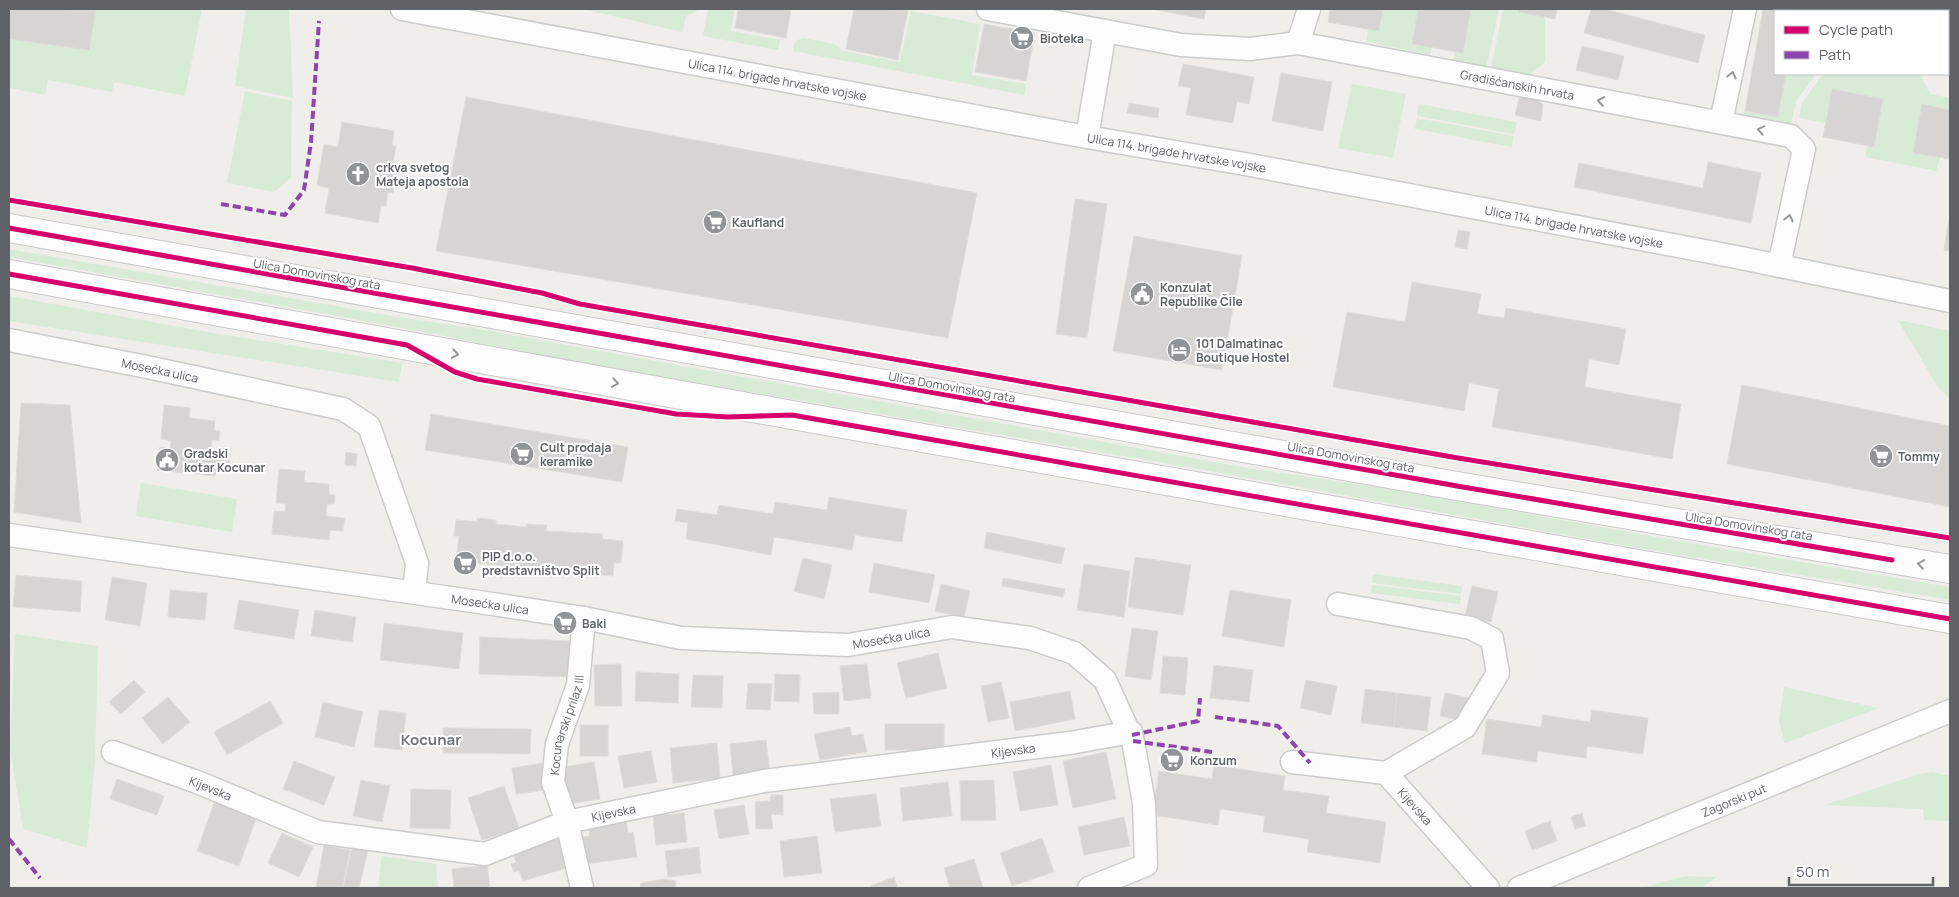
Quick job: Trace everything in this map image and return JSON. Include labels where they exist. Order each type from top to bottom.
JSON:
[{"type":"main road","name":"Ulica Domovinskog rata","points":[[9,228],[1486,491],[1950,569]]},
{"type":"main road","points":[[9,274],[802,417],[1950,619]]},
{"type":"street","name":"Ulica 114. brigade hrvatske vojske","points":[[402,9],[1087,137],[1244,164],[1779,266],[1950,301]]},
{"type":"street","name":"Gradišćanskih hrvata","points":[[988,9],[1181,45],[1250,49],[1298,43],[1791,136],[1804,149],[1779,266]]},
{"type":"street","points":[[1298,43],[1309,9]]},
{"type":"street","points":[[1721,122],[1746,9]]},
{"type":"street","points":[[1087,137],[1105,31]]},
{"type":"street","name":"Mosećka ulica","points":[[9,340],[343,409],[369,426],[417,563],[414,592]]},
{"type":"street","name":"Mosećka ulica","points":[[9,535],[584,618],[681,638],[848,645],[952,628],[1030,638],[1074,653],[1105,680],[1131,732],[1144,803],[1146,865],[1088,888]]},
{"type":"street","points":[[1292,762],[1386,773],[1465,727],[1498,673],[1492,639],[1471,628],[1338,604]]},
{"type":"street","name":"Kocunarski prilaz III","points":[[582,888],[567,822],[553,782],[557,744],[578,685],[584,618]]},
{"type":"street","name":"Zagorski put","points":[[1519,888],[1950,711]]},
{"type":"street","name":"Kijevska","points":[[113,752],[197,782],[318,832],[485,854],[567,822],[764,781],[1070,743],[1131,732]]},
{"type":"street","name":"Kijevska","points":[[1386,773],[1488,888]]},
{"type":"green space","points":[[9,9],[202,9],[185,96],[114,82],[112,92],[48,80],[45,95],[9,88]]},
{"type":"green space","points":[[246,9],[289,9],[293,98],[235,86]]},
{"type":"green space","points":[[582,9],[698,9],[686,16],[683,32]]},
{"type":"green space","points":[[708,9],[735,9],[731,31],[780,40],[778,50],[703,36]]},
{"type":"green space","points":[[1383,9],[1418,9],[1412,43],[1431,47],[1430,55],[1366,41],[1368,29],[1379,31]]},
{"type":"green space","points":[[1471,9],[1499,9],[1486,68],[1453,61],[1455,51],[1463,53]]},
{"type":"green space","points":[[1503,9],[1519,9],[1518,12],[1545,17],[1545,62],[1526,77],[1491,69]]},
{"type":"green space","points":[[1797,9],[1839,9],[1838,10]]},
{"type":"green space","points":[[1950,9],[1950,29],[1949,30],[1949,10],[1846,10]]},
{"type":"green space","points":[[911,11],[980,24],[972,75],[1026,84],[1025,95],[793,51],[795,41],[803,38],[834,44],[843,51],[900,62]]},
{"type":"green space","points":[[1786,75],[1815,75],[1796,101],[1791,125],[1743,117],[1745,111],[1778,117]]},
{"type":"green space","points":[[1822,75],[1920,75],[1930,94],[1950,98],[1950,110],[1922,105],[1913,152],[1940,158],[1936,171],[1865,157],[1867,146],[1874,146],[1883,99],[1832,89],[1825,123],[1799,118],[1802,103]]},
{"type":"green space","points":[[1352,84],[1406,94],[1393,158],[1338,148]]},
{"type":"green space","points":[[245,91],[292,101],[291,178],[274,192],[227,183]]},
{"type":"green space","points":[[1419,104],[1517,122],[1514,134],[1417,116]]},
{"type":"green space","points":[[1417,118],[1514,136],[1512,147],[1415,129]]},
{"type":"green space","points":[[9,249],[478,329],[1248,468],[1378,487],[1712,547],[1950,587],[1950,600],[1650,550],[1182,466],[582,363],[398,327],[9,257]]},
{"type":"green space","points":[[9,296],[207,332],[402,363],[399,382],[9,321]]},
{"type":"green space","points":[[1898,320],[1950,331],[1950,399],[1938,387]]},
{"type":"green space","points":[[141,483],[237,499],[232,532],[136,516]]},
{"type":"green space","points":[[1373,574],[1462,586],[1461,594],[1372,583]]},
{"type":"green space","points":[[1372,585],[1461,596],[1460,604],[1371,593]]},
{"type":"green space","points":[[15,634],[98,646],[95,759],[87,848],[23,829],[10,748]]},
{"type":"green space","points":[[1784,687],[1878,708],[1785,743],[1779,721]]},
{"type":"green space","points":[[1932,772],[1950,776],[1950,821],[1924,820],[1923,809],[1825,805],[1919,774]]},
{"type":"green space","points":[[382,856],[436,864],[438,888],[378,888]]},
{"type":"green space","points":[[1685,876],[1717,877],[1701,888],[1641,888]]},
{"type":"building","points":[[9,9],[96,10],[89,50],[9,39]]},
{"type":"building","points":[[738,9],[791,9],[786,38],[735,28]]},
{"type":"building","points":[[854,9],[908,10],[898,60],[846,49]]},
{"type":"building","points":[[1152,9],[1206,9],[1204,19]]},
{"type":"building","points":[[1330,9],[1383,9],[1379,31],[1328,22]]},
{"type":"building","points":[[1418,9],[1471,9],[1463,53],[1412,44]]},
{"type":"building","points":[[1519,9],[1557,9],[1555,19],[1518,12]]},
{"type":"building","points":[[1591,9],[1604,9],[1705,35],[1698,63],[1584,33]]},
{"type":"building","points":[[1763,9],[1797,9],[1774,10],[1774,75],[1786,75],[1778,117],[1745,111]]},
{"type":"building","points":[[984,24],[1035,33],[1026,81],[975,72]]},
{"type":"building","points":[[1582,46],[1624,56],[1618,80],[1576,70]]},
{"type":"building","points":[[1183,64],[1254,77],[1249,104],[1237,101],[1233,123],[1186,115],[1191,88],[1178,86]]},
{"type":"building","points":[[1281,73],[1332,82],[1323,131],[1272,121]]},
{"type":"building","points":[[1832,89],[1883,99],[1874,147],[1823,137]]},
{"type":"building","points":[[1521,91],[1531,94],[1543,105],[1541,121],[1515,115]]},
{"type":"building","points":[[466,97],[977,193],[948,338],[436,251]]},
{"type":"building","points":[[1129,103],[1159,108],[1158,118],[1127,113]]},
{"type":"building","points":[[1922,104],[1950,110],[1950,159],[1913,153]]},
{"type":"building","name":"crkva svetog Mateja apostola","points":[[342,122],[394,131],[392,146],[396,146],[393,162],[399,163],[393,193],[388,192],[386,206],[381,205],[378,223],[325,213],[329,188],[317,185],[324,144],[338,147]]},
{"type":"building","points":[[1708,162],[1761,173],[1751,223],[1574,187],[1579,163],[1703,188]]},
{"type":"building","points":[[1075,199],[1107,204],[1087,338],[1056,334]]},
{"type":"building","points":[[1950,214],[1950,251],[1944,250]]},
{"type":"building","points":[[1458,230],[1470,232],[1467,249],[1455,247]]},
{"type":"building","points":[[1134,236],[1242,256],[1222,370],[1113,351]]},
{"type":"building","points":[[1412,282],[1481,294],[1477,314],[1504,318],[1506,308],[1626,329],[1619,365],[1589,359],[1585,387],[1681,404],[1672,459],[1492,427],[1499,389],[1469,383],[1464,411],[1333,387],[1347,312],[1405,322]]},
{"type":"building","points":[[1742,385],[1950,426],[1950,507],[1727,464]]},
{"type":"building","points":[[21,403],[70,405],[81,523],[14,512]]},
{"type":"building","points":[[164,405],[190,408],[189,418],[215,421],[214,430],[220,431],[219,441],[212,440],[211,452],[230,454],[229,468],[216,466],[215,476],[157,470],[160,447],[170,449],[171,441],[161,439]]},
{"type":"building","points":[[431,414],[628,447],[622,482],[425,450]]},
{"type":"building","points":[[346,452],[357,454],[356,466],[345,465]]},
{"type":"building","points":[[279,469],[305,471],[304,482],[329,484],[329,494],[335,495],[334,504],[327,504],[326,516],[345,518],[343,531],[330,530],[329,540],[272,534],[274,511],[285,512],[286,504],[276,503]]},
{"type":"building","points":[[829,497],[907,510],[902,542],[855,535],[852,550],[774,537],[771,555],[686,539],[688,523],[675,521],[677,509],[717,515],[719,505],[773,514],[775,502],[827,510]]},
{"type":"building","points":[[477,518],[496,520],[496,524],[526,527],[526,524],[547,525],[546,531],[603,534],[602,539],[623,541],[621,563],[614,563],[613,576],[456,561],[459,536],[454,536],[456,520],[477,522]]},
{"type":"building","points":[[987,532],[1065,548],[1061,564],[984,548]]},
{"type":"building","points":[[1135,557],[1191,565],[1183,615],[1128,607]]},
{"type":"building","points":[[803,558],[832,565],[824,599],[794,591]]},
{"type":"building","points":[[874,563],[935,575],[929,603],[869,592]]},
{"type":"building","points":[[1084,564],[1130,571],[1124,617],[1077,610]]},
{"type":"building","points":[[16,575],[82,581],[80,612],[13,607]]},
{"type":"building","points":[[112,577],[147,583],[140,626],[105,620]]},
{"type":"building","points":[[1003,578],[1065,589],[1063,597],[1002,586]]},
{"type":"building","points":[[941,584],[970,591],[964,617],[935,611]]},
{"type":"building","points":[[1472,586],[1498,592],[1491,622],[1465,616]]},
{"type":"building","points":[[170,590],[207,593],[205,620],[168,617]]},
{"type":"building","points":[[1230,590],[1291,600],[1284,647],[1222,636]]},
{"type":"building","points":[[239,600],[299,610],[294,639],[234,629]]},
{"type":"building","points":[[315,610],[356,617],[352,642],[311,636]]},
{"type":"building","points":[[384,623],[463,633],[459,669],[380,660]]},
{"type":"building","points":[[1132,628],[1158,631],[1151,680],[1125,676]]},
{"type":"building","points":[[480,637],[571,641],[570,677],[479,674]]},
{"type":"building","points":[[938,653],[947,688],[906,698],[897,663]]},
{"type":"building","points":[[1163,656],[1188,658],[1185,695],[1160,693]]},
{"type":"building","points":[[621,664],[622,706],[595,706],[594,665]]},
{"type":"building","points":[[867,664],[871,698],[844,701],[840,666]]},
{"type":"building","points":[[1214,665],[1253,670],[1249,702],[1210,698]]},
{"type":"building","points":[[636,672],[679,674],[678,703],[635,701]]},
{"type":"building","points":[[775,674],[800,675],[799,702],[774,701]]},
{"type":"building","points":[[693,675],[723,676],[722,708],[691,707]]},
{"type":"building","points":[[134,680],[145,692],[121,714],[109,702]]},
{"type":"building","points":[[1306,680],[1337,686],[1331,715],[1300,708]]},
{"type":"building","points":[[1001,682],[1009,718],[988,722],[981,686]]},
{"type":"building","points":[[748,683],[772,684],[770,710],[746,709]]},
{"type":"building","points":[[1365,689],[1397,693],[1394,727],[1361,723]]},
{"type":"building","points":[[1070,691],[1075,719],[1015,731],[1010,702]]},
{"type":"building","points":[[839,692],[839,714],[814,714],[813,693]]},
{"type":"building","points":[[1397,693],[1431,697],[1427,731],[1394,727]]},
{"type":"building","points":[[1445,693],[1469,698],[1464,721],[1440,716]]},
{"type":"building","points":[[168,697],[190,722],[163,744],[142,718]]},
{"type":"building","points":[[270,701],[283,723],[227,755],[214,732]]},
{"type":"building","points":[[323,702],[363,712],[354,747],[315,737]]},
{"type":"building","points":[[379,710],[406,713],[402,750],[374,747]]},
{"type":"building","points":[[1592,710],[1648,718],[1643,754],[1587,746],[1586,758],[1538,751],[1536,762],[1482,754],[1487,719],[1541,727],[1543,715],[1590,722]]},
{"type":"building","points":[[885,724],[944,724],[944,750],[885,750]]},
{"type":"building","points":[[580,725],[608,725],[608,756],[580,756]]},
{"type":"building","points":[[850,727],[852,736],[863,734],[867,752],[820,760],[814,734]]},
{"type":"building","points":[[443,728],[531,729],[530,754],[443,753]]},
{"type":"building","points":[[766,740],[770,773],[733,777],[730,744]]},
{"type":"building","points":[[717,743],[720,778],[673,783],[670,748]]},
{"type":"building","points":[[651,751],[657,782],[624,788],[618,756]]},
{"type":"building","points":[[1106,752],[1116,799],[1073,808],[1063,761]]},
{"type":"building","points":[[294,761],[335,777],[324,805],[283,789]]},
{"type":"building","points":[[594,762],[600,799],[569,804],[563,767]]},
{"type":"building","points":[[542,763],[546,790],[516,794],[512,768]]},
{"type":"building","points":[[1051,765],[1058,805],[1020,811],[1013,772]]},
{"type":"building","points":[[1214,765],[1285,776],[1283,790],[1329,796],[1326,813],[1386,822],[1380,863],[1307,852],[1309,839],[1263,832],[1265,816],[1220,809],[1218,825],[1152,815],[1159,771],[1212,779]]},
{"type":"building","points":[[117,779],[164,796],[157,815],[110,799]]},
{"type":"building","points":[[361,780],[390,786],[382,822],[353,816]]},
{"type":"building","points":[[994,780],[996,820],[961,821],[960,781]]},
{"type":"building","points":[[948,782],[952,816],[903,821],[900,788]]},
{"type":"building","points":[[504,786],[519,828],[482,840],[468,798]]},
{"type":"building","points":[[411,789],[451,790],[450,829],[410,828]]},
{"type":"building","points":[[876,794],[881,826],[835,832],[830,799]]},
{"type":"building","points":[[217,795],[259,810],[239,866],[197,851]]},
{"type":"building","points":[[771,795],[783,795],[783,815],[771,814],[773,829],[756,829],[755,802],[770,801]]},
{"type":"building","points":[[744,805],[749,834],[719,839],[714,810]]},
{"type":"building","points":[[684,813],[687,842],[656,845],[653,816]]},
{"type":"building","points":[[1582,813],[1586,826],[1575,829],[1571,817]]},
{"type":"building","points":[[1124,817],[1130,846],[1084,855],[1078,827]]},
{"type":"building","points":[[626,820],[628,833],[633,832],[637,857],[585,864],[582,837],[590,836],[588,825]]},
{"type":"building","points":[[1550,821],[1557,841],[1532,850],[1525,831]]},
{"type":"building","points":[[282,833],[313,847],[299,877],[268,863]]},
{"type":"building","points":[[563,836],[569,867],[523,881],[519,870],[514,872],[511,864],[516,862],[513,854]]},
{"type":"building","points":[[817,836],[822,873],[784,877],[780,841]]},
{"type":"building","points":[[1042,838],[1054,872],[1012,886],[1000,853]]},
{"type":"building","points":[[324,845],[350,850],[342,888],[316,888]]},
{"type":"building","points":[[352,847],[368,850],[359,888],[343,888]]},
{"type":"building","points":[[699,847],[701,873],[668,877],[665,851]]},
{"type":"building","points":[[974,859],[983,888],[950,888],[944,868]]},
{"type":"building","points":[[487,865],[490,888],[454,888],[452,869]]},
{"type":"building","points":[[894,877],[898,888],[872,888],[871,886]]},
{"type":"building","points":[[663,879],[676,881],[675,888],[640,888],[641,883]]},
{"type":"marked path","points":[[221,204],[285,215],[304,190],[311,142],[319,21]]},
{"type":"marked path","points":[[1132,735],[1198,721],[1200,698]]},
{"type":"marked path","points":[[1215,717],[1278,726],[1310,763]]},
{"type":"marked path","points":[[1133,741],[1212,752]]},
{"type":"marked path","points":[[9,839],[40,878]]},
{"type":"cycle path","points":[[9,200],[412,268],[542,293],[580,304],[1458,458],[1950,538]]},
{"type":"cycle path","points":[[9,228],[1457,486],[1892,560]]},
{"type":"cycle path","points":[[9,274],[407,345],[455,372],[477,379],[676,414],[728,417],[792,415],[1950,619]]},
{"type":"place","name":"Bioteka","points":[[1022,38]]},
{"type":"place","name":"crkva svetog Mateja apostola","points":[[358,174]]},
{"type":"place","name":"Kaufland","points":[[715,222]]},
{"type":"place","name":"Konzulat Republike Čile","points":[[1142,294]]},
{"type":"place","name":"101 Dalmatinac Boutique Hostel","points":[[1179,350]]},
{"type":"place","name":"Cult prodaja keramike","points":[[522,454]]},
{"type":"place","name":"Tommy","points":[[1881,456]]},
{"type":"place","name":"Gradski kotar Kocunar","points":[[167,460]]},
{"type":"place","name":"PIP d.o.o. predstavništvo Split","points":[[465,563]]},
{"type":"place","name":"Baki","points":[[565,623]]},
{"type":"place","name":"Konzum","points":[[1172,760]]},
{"type":"district","name":"Kocunar","points":[[431,739]]}]
